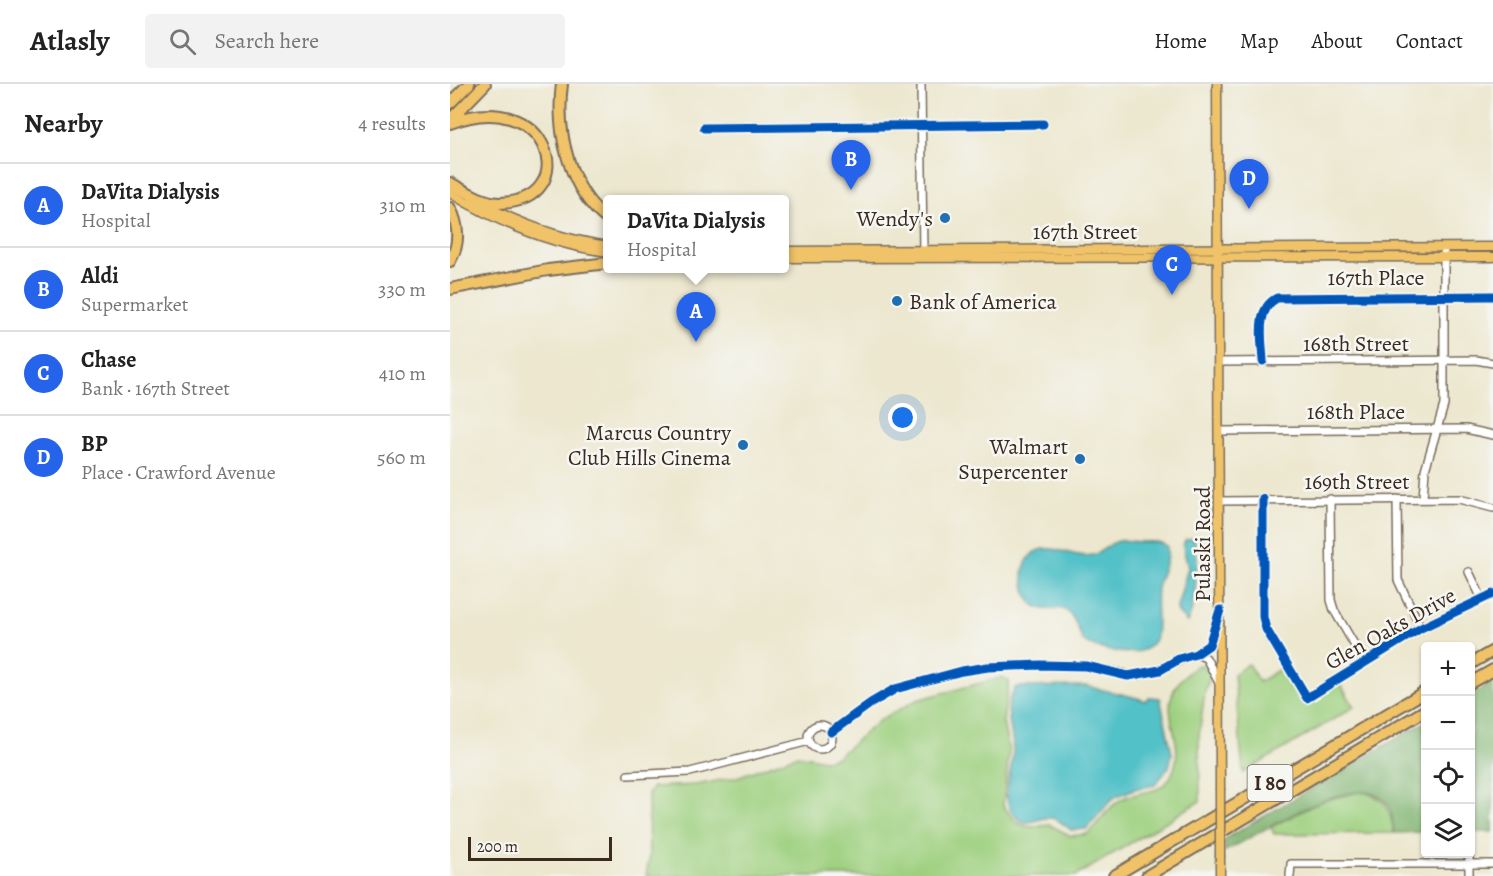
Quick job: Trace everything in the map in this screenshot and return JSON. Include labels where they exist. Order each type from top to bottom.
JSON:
[{"type":"highway","points":[[450,103],[469,84]]},
{"type":"highway","points":[[450,122],[484,84]]},
{"type":"highway","points":[[562,84],[562,133],[567,156],[574,177],[603,214]]},
{"type":"highway","points":[[450,122],[476,108],[500,104]]},
{"type":"highway","points":[[450,185],[488,201],[502,203],[527,193],[545,173],[548,160],[548,146],[535,117]]},
{"type":"highway","points":[[450,208],[455,220],[457,239],[450,261]]},
{"type":"highway","points":[[450,289],[548,270],[603,264]]},
{"type":"highway","points":[[1475,661],[1493,651]]},
{"type":"highway","points":[[1475,680],[1493,670]]},
{"type":"highway","name":"I 80","points":[[1114,876],[1421,693]]},
{"type":"highway","name":"I 80","points":[[1147,876],[1421,712]]},
{"type":"main road","name":"Pulaski Road","points":[[1217,84],[1220,876]]},
{"type":"main road","points":[[450,185],[517,221],[549,232],[603,245]]},
{"type":"main road","points":[[450,193],[515,227],[547,239],[603,251]]},
{"type":"main road","name":"167th Street","points":[[789,251],[923,254],[1218,253],[1493,247]]},
{"type":"main road","name":"167th Street","points":[[1218,253],[1493,257]]},
{"type":"main road","name":"167th Street","points":[[789,258],[923,254]]},
{"type":"street","points":[[921,84],[923,254]]},
{"type":"street","points":[[704,128],[1043,124]]},
{"type":"street","points":[[1423,498],[1425,470],[1444,405],[1444,248]]},
{"type":"street","name":"167th Place","points":[[1263,361],[1264,310],[1272,300],[1286,296],[1493,296]]},
{"type":"street","name":"168th Street","points":[[1219,362],[1444,360],[1493,363]]},
{"type":"street","name":"168th Place","points":[[1219,431],[1474,429],[1493,435]]},
{"type":"street","name":"Glen Oaks Drive","points":[[1263,499],[1263,617],[1266,629],[1307,698],[1421,628],[1493,594]]},
{"type":"street","points":[[1330,499],[1331,600],[1334,610],[1365,663]]},
{"type":"street","points":[[1397,499],[1398,580],[1421,628]]},
{"type":"street","name":"169th Street","points":[[1219,501],[1466,499],[1493,508]]},
{"type":"street","points":[[1468,572],[1482,598]]},
{"type":"street","points":[[831,732],[895,689],[962,671],[1005,666],[1086,666],[1137,676],[1160,670],[1179,659],[1196,654],[1211,642],[1220,610]]},
{"type":"street","points":[[1196,654],[1206,658],[1219,685]]},
{"type":"street","points":[[815,726],[826,727],[831,732],[831,740],[823,748],[815,748],[809,741],[810,731],[815,726]]},
{"type":"street","points":[[627,775],[690,772],[809,741]]},
{"type":"street","points":[[1469,858],[1469,876]]},
{"type":"street","points":[[1290,876],[1291,864],[1493,864]]},
{"type":"green space","points":[[1248,664],[1259,682],[1283,667],[1305,704],[1340,683],[1354,707],[1243,773],[1234,674]]},
{"type":"green space","points":[[1198,665],[1206,666],[1211,675],[1205,691],[1199,736],[1200,801],[1076,876],[646,876],[649,860],[648,794],[653,787],[696,785],[737,777],[798,755],[825,760],[837,757],[881,719],[917,700],[1003,677],[1009,681],[1003,722],[1009,752],[1003,806],[1017,823],[1029,827],[1050,825],[1071,836],[1087,834],[1119,801],[1125,797],[1154,790],[1166,783],[1171,776],[1176,760],[1170,706],[1173,693],[1181,679]]},
{"type":"green space","points":[[1493,683],[1493,832],[1475,832],[1475,693]]},
{"type":"green space","points":[[1421,724],[1421,832],[1394,833],[1391,813],[1386,802],[1372,793],[1353,793],[1330,798],[1306,808],[1225,851],[1225,839]]},
{"type":"green space","points":[[1358,792],[1374,796],[1385,804],[1394,833],[1274,834],[1271,827],[1320,802]]},
{"type":"water","points":[[1193,538],[1197,554],[1196,580],[1187,622],[1178,613],[1177,607],[1188,568],[1183,546],[1185,540]]},
{"type":"water","points":[[1125,540],[1158,542],[1167,547],[1166,563],[1157,588],[1156,635],[1150,646],[1132,652],[1099,648],[1082,640],[1076,624],[1065,610],[1040,608],[1029,600],[1023,572],[1027,561],[1034,553],[1041,549],[1050,549],[1087,556],[1096,554],[1115,542]]},
{"type":"water","points":[[1087,686],[1145,701],[1149,697],[1160,698],[1172,754],[1169,767],[1155,785],[1134,789],[1113,798],[1086,829],[1071,830],[1051,818],[1025,822],[1010,810],[1007,794],[1013,758],[1008,710],[1012,695],[1016,687]]},
{"type":"cycle path","points":[[704,128],[1043,124]]},
{"type":"cycle path","points":[[1263,361],[1261,326],[1265,310],[1277,298],[1493,296]]},
{"type":"cycle path","points":[[1263,499],[1263,617],[1266,629],[1307,698],[1421,628],[1493,594]]},
{"type":"cycle path","points":[[831,732],[895,689],[962,671],[988,667],[1086,666],[1128,676],[1160,670],[1179,659],[1196,654],[1209,645],[1220,610]]},
{"type":"place","name":"Aldi","points":[[851,190]]},
{"type":"place","name":"BP","points":[[1249,209]]},
{"type":"place","name":"Wendy's","points":[[945,218]]},
{"type":"place","name":"Chase","points":[[1172,295]]},
{"type":"place","name":"Bank of America","points":[[897,301]]},
{"type":"place","name":"DaVita Dialysis","points":[[696,342]]},
{"type":"place","name":"Marcus Country Club Hills Cinema","points":[[743,445]]},
{"type":"place","name":"Walmart Supercenter","points":[[1080,459]]}]
